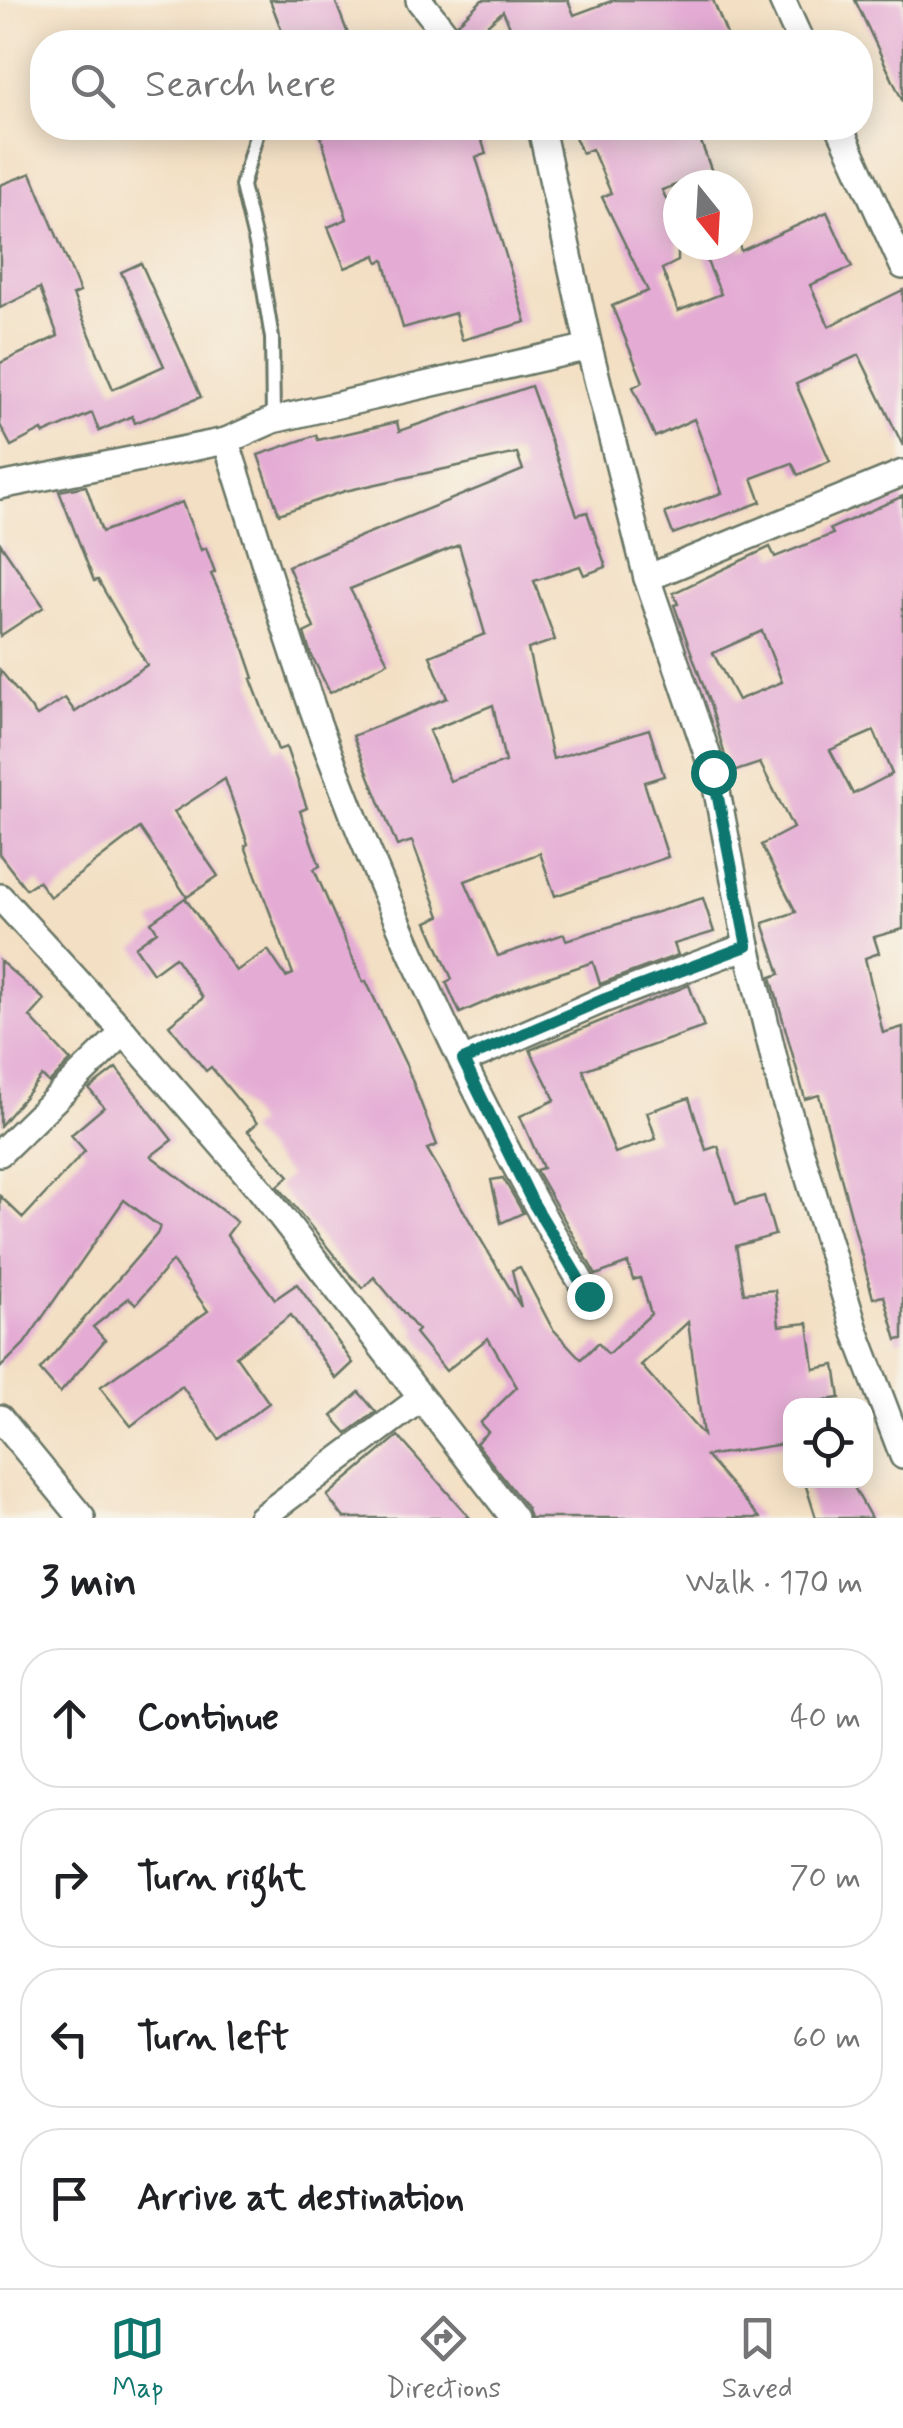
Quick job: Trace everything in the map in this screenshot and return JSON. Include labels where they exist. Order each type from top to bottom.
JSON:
[{"type":"street","points":[[420,0],[443,30]]},
{"type":"street","points":[[782,0],[796,30]]},
{"type":"street","points":[[544,140],[588,348],[647,578],[713,772],[747,946],[781,1087],[856,1333],[903,1456]]},
{"type":"street","points":[[845,140],[903,266]]},
{"type":"street","points":[[0,486],[226,440],[273,420],[588,348]]},
{"type":"street","points":[[226,440],[320,728],[407,940],[532,1201],[589,1296]]},
{"type":"street","points":[[647,578],[903,473]]},
{"type":"street","points":[[0,896],[260,1189],[514,1518]]},
{"type":"street","points":[[463,1060],[605,999],[747,946]]},
{"type":"street","points":[[0,1153],[124,1032]]},
{"type":"street","points":[[261,1518],[420,1398]]},
{"type":"street","points":[[0,1418],[82,1518]]},
{"type":"lane","points":[[255,140],[242,186],[272,338],[273,420]]},
{"type":"building","points":[[270,0],[335,0],[346,30],[281,30]]},
{"type":"building","points":[[482,0],[568,0],[574,15],[614,0],[713,0],[725,30],[512,30],[503,11],[482,30],[462,30],[458,23]]},
{"type":"building","points":[[855,0],[903,0],[903,102],[873,38],[873,30],[869,30]]},
{"type":"building","points":[[322,140],[482,140],[486,154],[476,157],[526,322],[462,340],[455,313],[403,328],[384,260],[378,262],[376,255],[345,268],[328,227],[347,219]]},
{"type":"building","points":[[576,140],[700,140],[711,170],[663,170],[663,260],[678,261],[662,269],[678,311],[721,294],[706,260],[753,260],[753,246],[827,212],[852,267],[810,285],[829,326],[903,290],[903,446],[859,355],[796,384],[830,461],[798,475],[792,463],[752,478],[761,502],[673,534],[665,513],[722,493],[694,419],[655,437],[633,387],[643,382],[612,306],[648,291],[602,197],[611,193],[592,149],[582,153]]},
{"type":"building","points":[[31,173],[80,292],[73,295],[113,389],[164,366],[121,272],[141,263],[201,397],[135,423],[132,416],[99,431],[92,413],[44,434],[42,430],[11,446],[0,425],[0,363],[58,336],[40,288],[0,308],[0,185]]},
{"type":"building","points":[[531,386],[577,515],[587,512],[606,567],[584,575],[580,566],[534,581],[555,640],[528,649],[553,759],[649,729],[664,776],[644,782],[668,857],[555,896],[540,853],[465,881],[498,956],[564,934],[566,940],[703,898],[714,932],[674,944],[678,955],[600,984],[593,962],[524,985],[460,1013],[446,982],[452,979],[427,922],[440,916],[412,841],[397,846],[353,736],[447,698],[430,656],[485,634],[459,545],[350,589],[388,662],[330,693],[310,652],[304,633],[314,628],[288,566],[523,470],[517,453],[345,491],[279,514],[258,455],[316,435],[318,440],[397,422],[399,431]],"holes":[[[493,705],[505,762],[450,781],[429,731]]]},
{"type":"building","points":[[86,486],[102,532],[182,502],[201,550],[206,548],[215,572],[211,574],[239,634],[278,750],[286,747],[307,808],[300,811],[320,866],[314,869],[363,982],[366,981],[407,1067],[437,1145],[427,1149],[521,1307],[512,1270],[520,1267],[552,1328],[581,1359],[598,1343],[608,1354],[651,1314],[640,1278],[633,1280],[628,1263],[596,1275],[536,1170],[543,1168],[520,1116],[555,1100],[530,1050],[689,985],[704,1027],[583,1070],[615,1153],[656,1139],[647,1112],[689,1098],[706,1150],[718,1146],[736,1204],[764,1196],[775,1235],[736,1246],[744,1293],[775,1290],[779,1326],[808,1323],[814,1369],[835,1365],[840,1398],[783,1398],[783,1444],[706,1456],[760,1518],[530,1518],[527,1508],[476,1443],[488,1432],[480,1423],[517,1387],[488,1338],[446,1371],[374,1277],[363,1288],[278,1186],[289,1176],[248,1131],[257,1123],[211,1067],[206,1071],[169,1025],[203,998],[175,957],[153,973],[135,947],[157,931],[151,922],[185,898],[236,971],[268,950],[286,977],[293,974],[245,846],[248,844],[225,779],[174,812],[218,876],[187,897],[140,828],[50,897],[38,881],[26,889],[0,855],[0,670],[37,716],[65,698],[75,712],[147,665],[98,580],[94,581],[59,491]],"holes":[[[688,1322],[703,1435],[641,1365]]]},
{"type":"building","points":[[903,496],[903,929],[874,937],[879,953],[865,958],[883,1033],[903,1027],[903,1339],[897,1340],[884,1296],[873,1298],[819,1095],[805,1099],[771,977],[780,974],[763,923],[796,912],[761,845],[793,828],[760,763],[730,773],[673,593],[770,547],[775,557],[833,534],[830,529]],"holes":[[[762,631],[782,682],[738,700],[713,653]],[[874,731],[892,774],[853,794],[830,750]]]},
{"type":"building","points":[[0,543],[44,607],[0,636]]},
{"type":"building","points":[[0,961],[45,1000],[30,1017],[71,1061],[49,1083],[42,1076],[0,1126]]},
{"type":"building","points":[[116,1068],[172,1140],[151,1156],[237,1222],[227,1235],[275,1299],[297,1284],[353,1363],[336,1379],[291,1315],[236,1356],[269,1403],[219,1439],[182,1386],[131,1426],[100,1387],[208,1311],[172,1261],[136,1304],[129,1298],[93,1327],[105,1340],[60,1393],[40,1370],[157,1234],[160,1227],[124,1200],[24,1344],[0,1368],[0,1196],[23,1218],[85,1151],[71,1135],[104,1107],[89,1089]]},
{"type":"building","points":[[503,1178],[523,1213],[501,1223],[491,1180]]},
{"type":"building","points":[[359,1392],[376,1412],[347,1433],[332,1416]]},
{"type":"building","points":[[398,1436],[470,1518],[344,1518],[327,1496]]},
{"type":"building","points":[[807,1488],[854,1488],[871,1518],[816,1518]]},
{"type":"route","points":[[589,1296],[532,1201],[463,1060],[605,999],[747,946],[713,772]]}]
